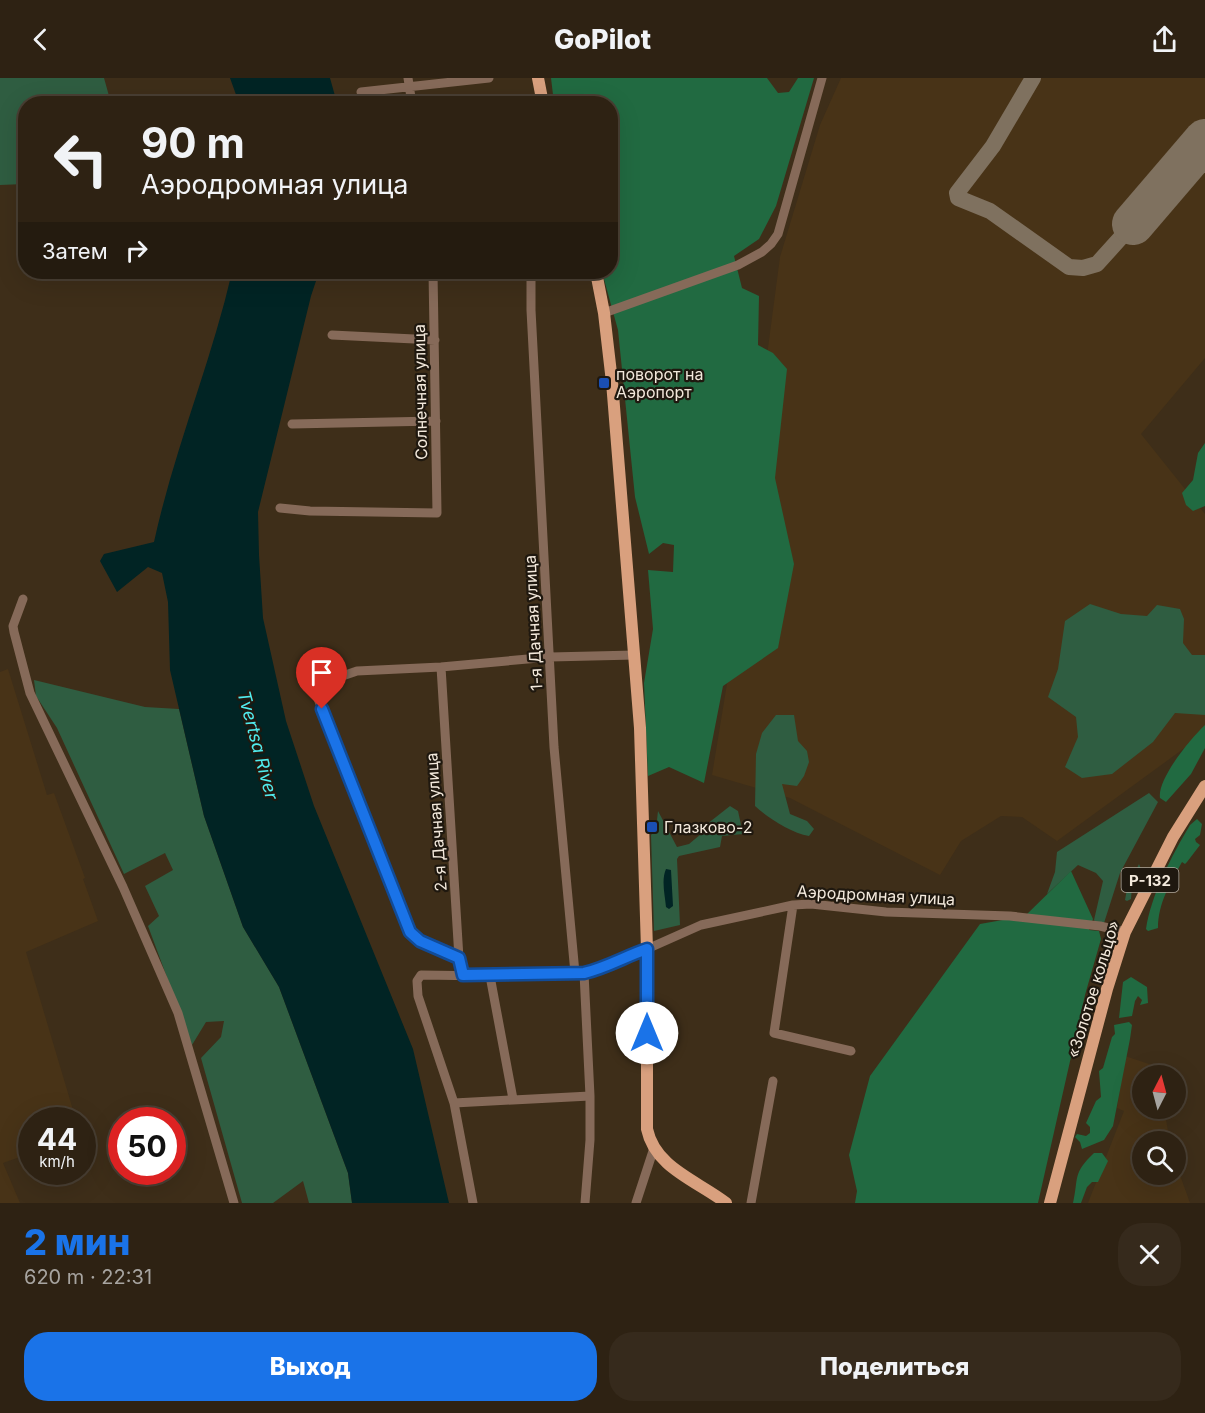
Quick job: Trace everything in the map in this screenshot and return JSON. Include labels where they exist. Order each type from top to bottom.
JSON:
[{"type":"main road","points":[[538,78],[541,96]]},
{"type":"main road","points":[[597,279],[604,313],[619,460],[641,738],[647,949],[646,1123],[654,1148],[668,1164],[726,1203]]},
{"type":"main road","name":"«Золотое кольцо»","points":[[1050,1203],[1110,980],[1125,933],[1158,865],[1205,786]]},
{"type":"street","points":[[361,92],[409,82],[489,78]]},
{"type":"street","points":[[604,313],[738,265],[756,256],[771,244],[780,229],[822,78]]},
{"type":"street","name":"Солнечная улица","points":[[280,508],[310,511],[437,513],[433,279]]},
{"type":"street","name":"1-я Дачная улица","points":[[531,279],[531,322],[554,747],[590,1096],[590,1140],[585,1203]]},
{"type":"street","points":[[332,335],[435,340]]},
{"type":"street","points":[[292,424],[436,421]]},
{"type":"street","points":[[23,599],[13,626],[30,693],[123,887],[178,1013],[234,1203]]},
{"type":"street","points":[[459,958],[420,941],[410,932],[313,686],[357,671],[441,667],[550,657],[635,655]]},
{"type":"street","name":"2-я Дачная улица","points":[[441,667],[459,958],[463,975]]},
{"type":"street","name":"Аэродромная улица","points":[[454,1103],[418,996],[417,981],[421,975],[490,976],[579,973],[600,969],[701,925],[794,905],[810,904],[886,912],[1010,916],[1100,926],[1125,933]]},
{"type":"street","points":[[794,905],[774,1033],[851,1051]]},
{"type":"street","points":[[490,976],[513,1099]]},
{"type":"street","points":[[752,1203],[773,1081]]},
{"type":"street","points":[[473,1203],[454,1103],[590,1096]]},
{"type":"street","points":[[636,1203],[654,1148]]},
{"type":"shaded area","points":[[841,78],[1205,78],[1205,358],[1141,434],[1205,514],[1205,730],[1201,736],[1057,841],[1022,817],[1001,816],[961,841],[940,875],[790,798],[712,775],[736,629],[761,401],[780,257],[820,125]]},
{"type":"shaded area","points":[[8,669],[47,795],[54,793],[98,921],[26,952],[72,1107],[18,1107],[18,1158],[3,1163],[20,1203],[0,1203],[0,672]]},
{"type":"shaded area","points":[[1125,1056],[1152,1065],[1132,1065],[1132,1119],[1166,1119],[1168,1131],[1132,1131],[1132,1185],[1184,1185],[1190,1203],[1088,1203],[1124,1111],[1117,1108]]},
{"type":"green space","points":[[0,78],[104,78],[109,96],[18,96],[18,184],[0,185]]},
{"type":"green space","points":[[551,78],[767,78],[778,93],[789,92],[798,78],[814,78],[776,206],[759,239],[734,256],[742,288],[759,296],[758,345],[773,353],[787,369],[775,478],[794,564],[778,648],[723,686],[704,783],[669,767],[648,776],[644,683],[653,629],[648,570],[673,572],[674,545],[663,543],[649,554],[635,497],[618,330],[604,279],[618,279],[618,96],[553,96]]},
{"type":"green space","points":[[1205,443],[1205,506],[1193,511],[1186,505],[1182,493],[1193,480],[1198,453]]},
{"type":"green space","points":[[1090,604],[1121,614],[1147,616],[1157,605],[1180,609],[1184,619],[1183,643],[1192,655],[1205,655],[1205,715],[1175,713],[1153,742],[1112,774],[1082,778],[1065,767],[1078,737],[1076,717],[1048,697],[1058,669],[1065,621]]},
{"type":"green space","points":[[34,680],[145,707],[179,709],[204,816],[243,927],[279,987],[348,1173],[352,1203],[309,1203],[303,1181],[273,1203],[242,1203],[201,1058],[221,1037],[224,1021],[206,1022],[192,1045],[148,926],[159,916],[145,886],[173,870],[165,853],[124,874],[57,728],[36,696]]},
{"type":"green space","points":[[776,715],[794,715],[798,741],[807,751],[809,762],[797,786],[782,784],[790,814],[807,821],[814,829],[809,836],[780,824],[755,806],[756,754],[762,733]]},
{"type":"green space","points":[[1205,725],[1205,748],[1191,774],[1166,802],[1160,798],[1160,790],[1169,770]]},
{"type":"green space","points":[[1149,793],[1158,802],[1120,873],[1104,923],[1097,925],[1094,920],[1103,881],[1096,873],[1078,865],[1047,894],[1055,872],[1057,852]]},
{"type":"green space","points":[[730,806],[738,811],[743,834],[722,836],[720,847],[679,856],[677,859],[680,925],[654,931],[651,835],[656,829],[658,811],[677,847],[689,844],[701,834],[702,828]]},
{"type":"green space","points":[[1197,819],[1202,824],[1200,835],[1195,839],[1200,845],[1185,864],[1182,862],[1169,886],[1162,902],[1158,928],[1148,931],[1146,929],[1152,903],[1163,876],[1190,825]]},
{"type":"green space","points":[[1139,864],[1141,869],[1132,886],[1131,899],[1127,901],[1125,900],[1127,889]]},
{"type":"green space","points":[[1071,871],[1093,919],[1089,930],[1099,931],[1101,939],[1085,995],[1038,1203],[855,1203],[857,1191],[849,1155],[870,1076],[980,924],[1025,916]]},
{"type":"green space","points":[[1131,977],[1147,987],[1148,1003],[1140,1005],[1142,1000],[1138,996],[1132,1016],[1119,1018],[1123,982]]},
{"type":"green space","points":[[1129,1022],[1132,1025],[1130,1039],[1113,1126],[1104,1140],[1082,1149],[1075,1137],[1077,1134],[1086,1136],[1090,1133],[1090,1127],[1086,1123],[1096,1101],[1101,1097],[1099,1071],[1103,1068],[1112,1037],[1115,1034],[1114,1025]]},
{"type":"green space","points":[[1094,1153],[1102,1153],[1108,1161],[1098,1182],[1092,1182],[1087,1187],[1081,1203],[1073,1203],[1079,1171]]},
{"type":"water","points":[[230,78],[330,78],[335,96],[236,96]]},
{"type":"water","name":"Tvertsa River","points":[[230,279],[317,279],[258,512],[263,618],[286,721],[314,806],[413,1049],[449,1203],[352,1203],[348,1173],[279,987],[243,927],[204,816],[170,670],[168,602],[162,573],[148,567],[117,592],[100,561],[104,554],[154,542],[162,508]]},
{"type":"water","points":[[666,869],[671,870],[673,906],[669,909],[666,907],[664,888]]},
{"type":"taxiway","points":[[1033,78],[993,146],[957,193],[958,198],[990,211],[1069,267],[1083,268],[1097,264],[1133,224]]},
{"type":"runway","points":[[1133,224],[1205,140]]},
{"type":"place","name":"поворот на Аэропорт","points":[[604,383]]},
{"type":"place","name":"Глазково-2","points":[[652,827]]},
{"type":"route","points":[[322,709],[410,932],[420,941],[459,958],[463,975],[584,973],[600,969],[647,949],[647,1033]]}]
